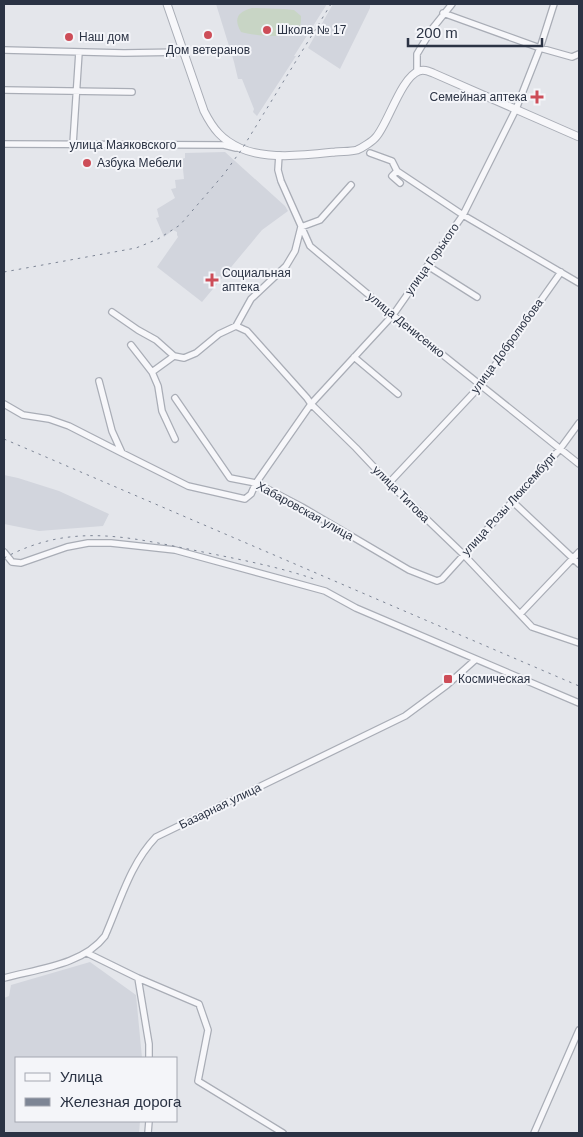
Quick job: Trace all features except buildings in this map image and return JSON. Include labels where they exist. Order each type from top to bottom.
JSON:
[{"type":"street","points":[[167,4],[204,111],[212,127],[220,136],[242,149],[278,155],[358,150],[376,137],[410,78],[417,71],[426,70],[579,136]]},
{"type":"street","points":[[417,71],[417,54],[443,13],[452,4]]},
{"type":"street","name":"улица Горького","points":[[122,453],[188,486],[244,499],[251,494],[256,483],[311,404],[392,315],[463,215],[516,109],[540,48],[554,4]]},
{"type":"street","points":[[443,13],[540,48],[572,57],[579,54]]},
{"type":"street","points":[[4,50],[184,52]]},
{"type":"street","points":[[73,144],[79,52]]},
{"type":"street","points":[[4,90],[132,92]]},
{"type":"street","name":"улица Маяковского","points":[[4,144],[224,145],[242,149]]},
{"type":"street","points":[[370,153],[392,161],[397,171],[463,215],[579,283]]},
{"type":"street","name":"улица Денисенко","points":[[278,155],[278,170],[281,181],[310,246],[392,315],[579,464]]},
{"type":"street","points":[[397,171],[392,176],[400,183]]},
{"type":"street","points":[[112,312],[156,340],[174,356],[184,358],[196,353],[219,334],[236,326],[250,299],[286,266],[295,251],[301,227],[320,220],[351,184]]},
{"type":"street","points":[[428,266],[477,297]]},
{"type":"street","name":"улица Добролюбова","points":[[388,483],[481,385],[561,272]]},
{"type":"street","name":"улица Титова","points":[[236,326],[247,331],[311,404],[356,448],[388,483],[464,554],[532,627],[579,643]]},
{"type":"street","points":[[131,345],[152,372],[158,386],[162,411],[174,439]]},
{"type":"street","points":[[152,372],[174,356]]},
{"type":"street","points":[[354,357],[398,394]]},
{"type":"street","points":[[100,381],[112,431],[122,453]]},
{"type":"street","name":"Хабаровская улица","points":[[174,398],[230,478],[256,483],[302,507],[409,570],[437,581]]},
{"type":"street","points":[[4,404],[23,415],[49,419],[69,426],[122,453]]},
{"type":"street","name":"улица Розы Люксембург","points":[[437,581],[442,579],[560,449],[579,424]]},
{"type":"street","points":[[512,501],[579,564]]},
{"type":"street","points":[[4,552],[12,562],[21,563],[67,547],[88,543],[111,543],[175,550],[325,591],[356,608],[579,703]]},
{"type":"street","points":[[521,613],[579,552]]},
{"type":"street","name":"Базарная улица","points":[[4,978],[72,960],[88,952],[99,943],[105,936],[135,865],[156,837],[405,716],[447,685],[475,660]]},
{"type":"street","points":[[88,952],[138,978],[198,1004],[208,1030],[198,1081],[283,1133]]},
{"type":"street","points":[[138,978],[149,1044],[149,1057]]},
{"type":"street","points":[[534,1133],[579,1030]]},
{"type":"shaded area","name":"Школа № 17","points":[[216,4],[327,4],[257,116],[253,112],[254,109],[242,79],[238,79]]},
{"type":"shaded area","points":[[333,4],[370,4],[370,8],[340,69],[308,48]]},
{"type":"shaded area","points":[[225,152],[285,206],[288,211],[262,230],[202,302],[157,267],[178,237],[177,232],[173,230],[164,237],[156,218],[159,217],[157,209],[175,198],[171,189],[176,188],[175,180],[184,179],[182,159],[185,158],[185,153]]},
{"type":"shaded area","points":[[4,475],[59,491],[109,514],[103,526],[39,531],[4,524]]},
{"type":"shaded area","points":[[90,962],[136,995],[142,1057],[15,1057],[15,1122],[140,1122],[139,1133],[4,1133],[4,998],[9,996],[11,985]]},
{"type":"green space","points":[[252,8],[294,10],[301,16],[300,26],[292,34],[278,36],[241,32],[237,23],[238,16],[243,11]]},
{"type":"railway","points":[[4,272],[136,248],[158,239],[180,225],[224,174],[242,149],[331,4]]},
{"type":"railway","points":[[4,439],[579,686]]},
{"type":"railway","points":[[4,558],[54,539],[103,536],[152,542],[232,558],[317,580]]},
{"type":"place","name":"Школа № 17","points":[[267,30]]},
{"type":"place","name":"Дом ветеранов","points":[[208,35]]},
{"type":"place","name":"Наш дом","points":[[69,37]]},
{"type":"place","name":"Семейная аптека","points":[[537,97]]},
{"type":"place","name":"Азбука Мебели","points":[[87,163]]},
{"type":"place","name":"Социальная аптека","points":[[212,280]]},
{"type":"place","name":"Космическая","points":[[448,679]]}]
